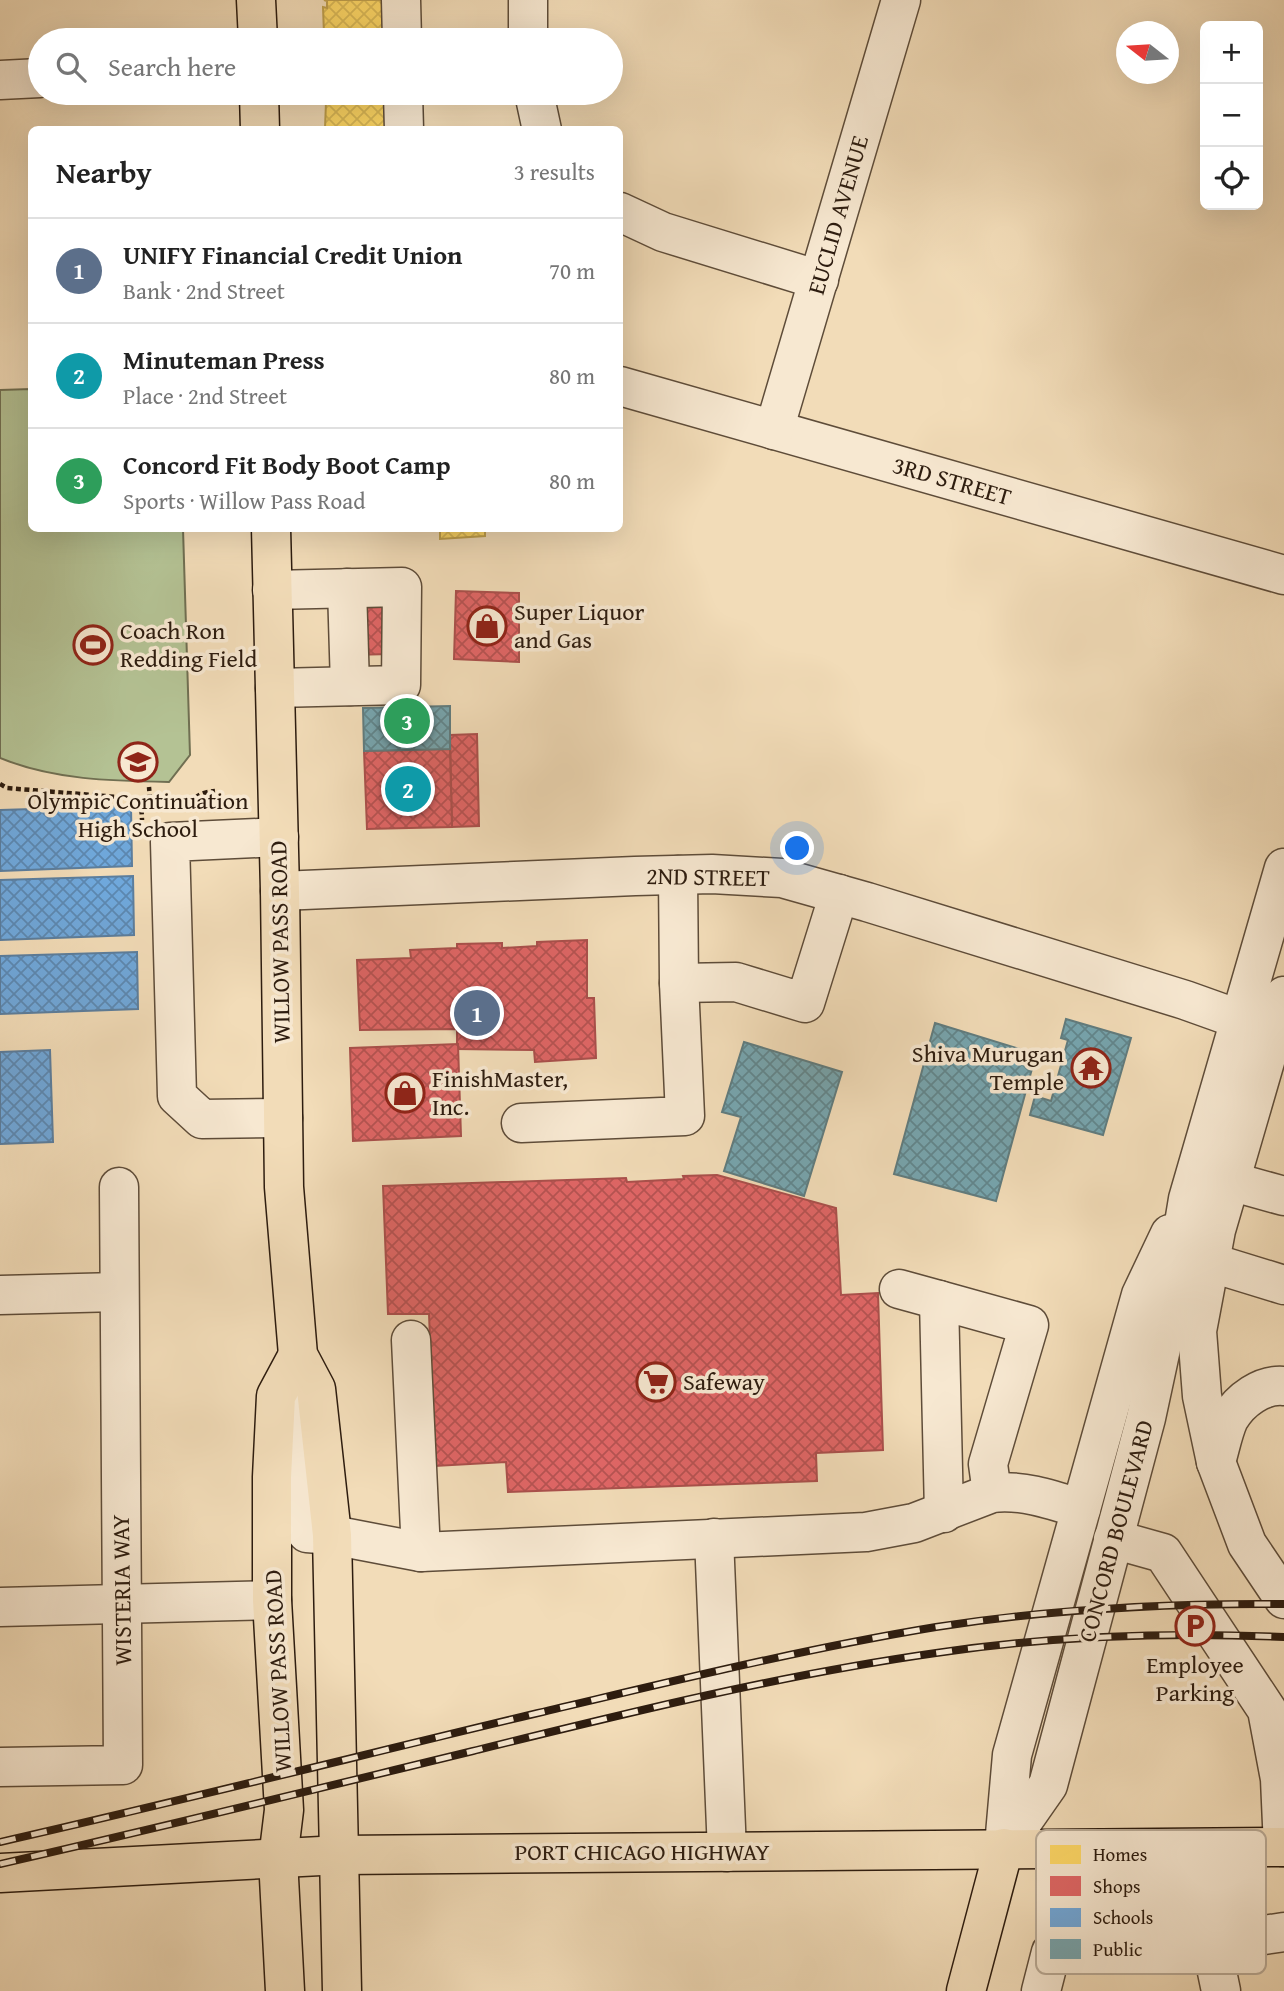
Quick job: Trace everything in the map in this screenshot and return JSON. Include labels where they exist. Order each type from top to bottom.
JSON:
[{"type":"main road","points":[[256,0],[257,28]]},
{"type":"main road","points":[[259,105],[260,126]]},
{"type":"main road","name":"WILLOW PASS ROAD","points":[[271,532],[284,1187],[298,1356],[316,1389],[332,1535],[342,1991]]},
{"type":"main road","name":"WILLOW PASS ROAD","points":[[285,1991],[278,1859],[284,1810],[272,1600],[272,1477],[276,1396],[298,1356]]},
{"type":"main road","name":"CONCORD BOULEVARD","points":[[966,1991],[1004,1848]]},
{"type":"main road","name":"PORT CHICAGO HIGHWAY","points":[[0,1873],[340,1855],[1036,1848]]},
{"type":"street","points":[[401,0],[402,28]]},
{"type":"street","points":[[528,0],[528,28]]},
{"type":"street","name":"EUCLID AVENUE","points":[[774,430],[901,0]]},
{"type":"street","points":[[0,80],[28,79]]},
{"type":"street","points":[[403,105],[404,126]]},
{"type":"street","points":[[537,105],[541,126]]},
{"type":"street","points":[[623,213],[663,232],[818,280]]},
{"type":"street","name":"3RD STREET","points":[[623,387],[1284,575]]},
{"type":"street","points":[[272,590],[402,587],[401,685],[275,688]]},
{"type":"street","points":[[347,588],[351,686]]},
{"type":"street","points":[[279,837],[170,842],[177,1096],[202,1119],[283,1118]]},
{"type":"street","name":"2ND STREET","points":[[280,891],[712,874],[782,878],[1185,1000],[1241,1020]]},
{"type":"street","points":[[521,1123],[685,1115],[679,983],[678,875]]},
{"type":"street","name":"CONCORD BOULEVARD","points":[[1280,882],[1284,970]]},
{"type":"street","name":"CONCORD BOULEVARD","points":[[1004,1848],[1048,1785],[1146,1418],[1171,1301],[1188,1199],[1280,882]]},
{"type":"street","points":[[679,983],[736,982],[805,1003],[839,894]]},
{"type":"street","points":[[1284,996],[1230,1181],[1209,1262],[1197,1331],[1202,1396],[1216,1462],[1247,1544],[1284,1599]]},
{"type":"street","points":[[1230,1181],[1284,1196]]},
{"type":"street","name":"WISTERIA WAY","points":[[0,1767],[123,1765],[119,1187]]},
{"type":"street","name":"CONCORD BOULEVARD","points":[[1004,1848],[1012,1755],[1141,1295],[1188,1199]]},
{"type":"street","points":[[1209,1262],[1284,1285]]},
{"type":"street","points":[[899,1289],[1029,1325],[988,1464],[992,1493]]},
{"type":"street","points":[[0,1295],[118,1292]]},
{"type":"street","points":[[939,1300],[944,1513]]},
{"type":"street","points":[[411,1340],[421,1552]]},
{"type":"street","points":[[1216,1462],[1229,1419],[1248,1396],[1275,1385],[1284,1386]]},
{"type":"street","points":[[332,1535],[421,1552],[866,1532],[914,1523],[1000,1492],[1035,1495],[1081,1508]]},
{"type":"street","points":[[714,1538],[727,1852]]},
{"type":"street","points":[[1114,1539],[1163,1553],[1268,1710],[1280,1779],[1283,1847]]},
{"type":"street","points":[[0,1607],[272,1600]]},
{"type":"street","points":[[1266,1935],[1284,1932]]},
{"type":"street","points":[[1041,1991],[1045,1974]]},
{"type":"path","points":[[141,799],[150,799],[149,787]]},
{"type":"green space","name":"Coach Ron Redding Field","points":[[28,389],[28,532],[183,532],[190,755],[169,782],[104,780],[62,775],[0,758],[0,390]]},
{"type":"building: Homes","points":[[324,0],[388,0],[385,28],[324,28],[323,7],[327,8],[327,1]]},
{"type":"building: Homes","points":[[326,105],[391,105],[391,126],[325,126]]},
{"type":"building: Homes","points":[[440,532],[485,532],[485,536],[440,539]]},
{"type":"building: Shops","name":"Super Liquor and Gas","points":[[456,591],[519,593],[519,662],[454,659]]},
{"type":"building: Shops","points":[[387,607],[389,654],[352,655],[350,608]]},
{"type":"building: Shops","points":[[477,734],[479,826],[452,827],[450,735]]},
{"type":"building: Shops","points":[[450,749],[452,827],[367,829],[364,751]]},
{"type":"building: Shops","points":[[587,940],[587,998],[594,998],[596,1058],[535,1062],[534,1050],[457,1049],[457,1029],[360,1030],[357,960],[411,958],[410,950],[457,948],[457,944],[502,943],[502,948],[537,946],[537,942]]},
{"type":"building: Shops","name":"FinishMaster, Inc.","points":[[458,1044],[461,1136],[353,1141],[350,1048]]},
{"type":"building: Shops","name":"Safeway","points":[[717,1175],[836,1208],[841,1295],[878,1293],[883,1450],[816,1453],[817,1481],[508,1492],[506,1462],[435,1466],[429,1314],[388,1314],[383,1186],[626,1178],[627,1182]]},
{"type":"building: Schools","points":[[131,806],[132,866],[0,871],[0,810]]},
{"type":"building: Schools","points":[[133,876],[134,935],[0,940],[0,880]]},
{"type":"building: Schools","points":[[137,952],[138,1009],[0,1014],[0,956]]},
{"type":"building: Schools","points":[[50,1050],[53,1142],[0,1144],[0,1052]]},
{"type":"building: Public","points":[[450,706],[450,749],[364,751],[363,708]]},
{"type":"building: Public","name":"Shiva Murugan Temple","points":[[1066,1019],[1131,1038],[1103,1135],[1030,1115],[1035,1096],[1051,1101],[1068,1040],[1061,1038]]},
{"type":"building: Public","points":[[935,1023],[1036,1054],[996,1201],[894,1174]]},
{"type":"building: Public","points":[[744,1042],[842,1072],[804,1196],[724,1171],[741,1117],[722,1112]]},
{"type":"railway","points":[[0,1842],[687,1678],[886,1636],[979,1621],[1066,1612],[1153,1606],[1284,1604]]},
{"type":"railway","points":[[0,1864],[646,1709],[820,1672],[979,1647],[1066,1639],[1153,1635],[1284,1637]]},
{"type":"place","name":"Super Liquor and Gas","points":[[487,626]]},
{"type":"place","name":"Coach Ron Redding Field","points":[[93,645]]},
{"type":"place","name":"Concord Fit Body Boot Camp","points":[[407,721]]},
{"type":"place","name":"Olympic Continuation High School","points":[[138,762]]},
{"type":"place","name":"Minuteman Press","points":[[408,789]]},
{"type":"place","name":"UNIFY Financial Credit Union","points":[[477,1013]]},
{"type":"place","name":"Shiva Murugan Temple","points":[[1091,1068]]},
{"type":"place","name":"FinishMaster, Inc.","points":[[405,1093]]},
{"type":"place","name":"Safeway","points":[[656,1382]]},
{"type":"place","name":"Employee Parking","points":[[1195,1626]]}]
